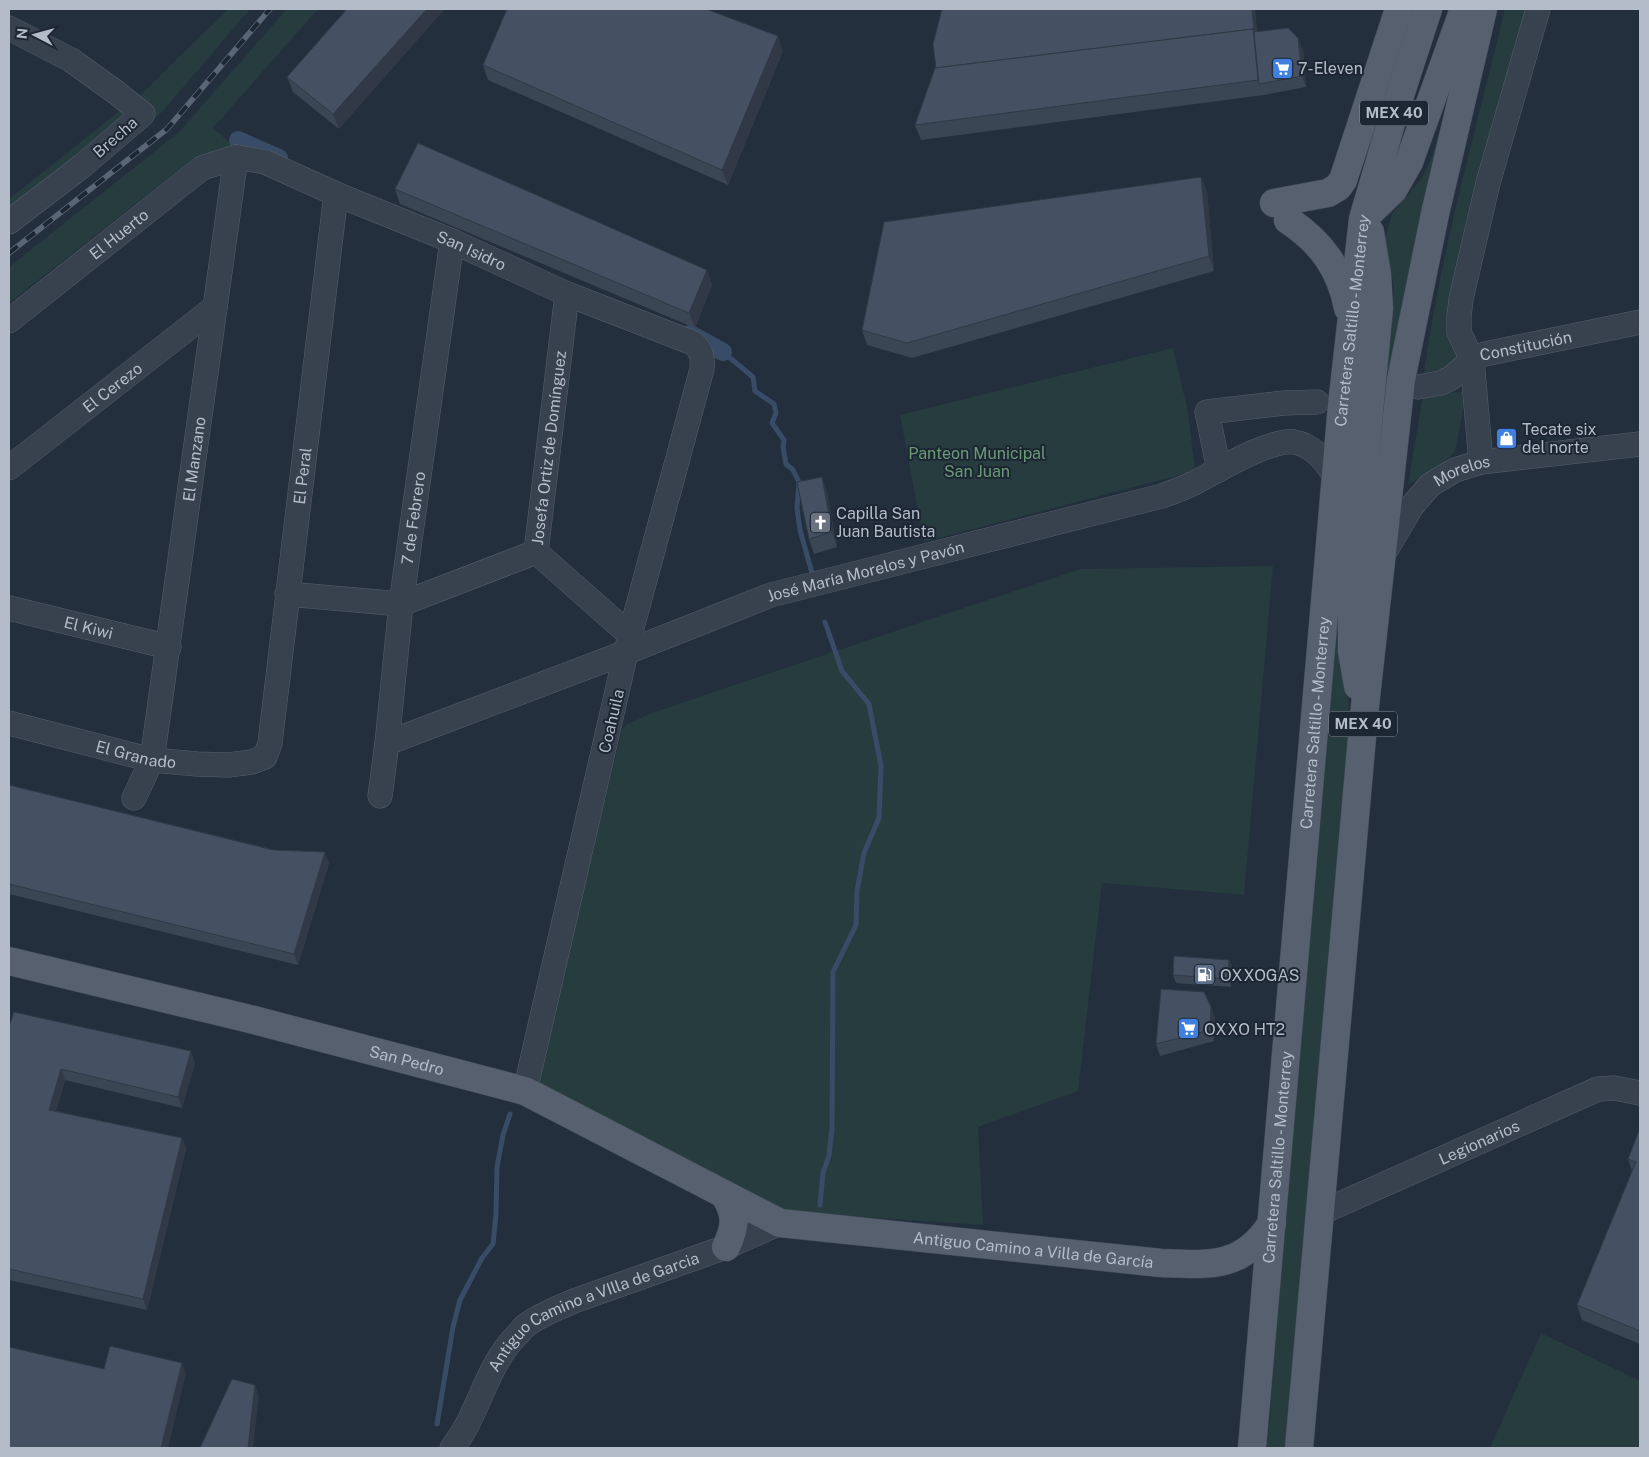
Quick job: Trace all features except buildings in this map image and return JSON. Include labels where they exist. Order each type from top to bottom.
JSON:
[{"type":"main road","points":[[1351,323],[1340,278],[1331,260],[1311,238],[1281,212],[1328,193],[1338,187],[1343,180],[1398,9]]},
{"type":"main road","name":"Carretera Saltillo - Monterrey","points":[[1252,1448],[1336,479],[1363,219],[1392,120],[1428,9]]},
{"type":"main road","points":[[1364,715],[1352,651],[1352,589],[1379,308],[1379,291],[1378,274],[1368,223],[1363,219],[1393,190],[1410,162],[1464,9]]},
{"type":"main road","name":"MEX 40","points":[[1299,1448],[1364,715],[1401,380],[1433,223],[1483,9]]},
{"type":"main road","name":"San Pedro","points":[[9,962],[246,1018],[525,1091],[780,1223]]},
{"type":"main road","points":[[724,1194],[733,1211],[734,1225],[726,1247]]},
{"type":"main road","name":"Antiguo Camino a Villa de García","points":[[780,1223],[1161,1263],[1196,1265],[1218,1264],[1235,1257],[1259,1241],[1272,1222]]},
{"type":"street","points":[[1480,462],[1472,360],[1459,332],[1458,317],[1488,183],[1538,9]]},
{"type":"street","name":"Brecha","points":[[9,28],[71,60],[143,114],[82,166],[9,222]]},
{"type":"street","name":"San Isidro","points":[[236,157],[265,162],[336,194],[452,241],[567,294],[693,343],[702,354]]},
{"type":"street","name":"El Manzano","points":[[134,798],[152,760],[236,157]]},
{"type":"street","name":"El Huerto","points":[[9,321],[202,168],[236,157]]},
{"type":"street","name":"El Peral","points":[[265,757],[270,743],[286,594],[336,194]]},
{"type":"street","name":"7 de Febrero","points":[[380,796],[401,604],[452,241]]},
{"type":"street","name":"Josefa Ortiz de Domínguez","points":[[286,594],[401,604],[536,552],[567,294]]},
{"type":"street","name":"El Cerezo","points":[[9,468],[215,307]]},
{"type":"street","name":"Constitución","points":[[1418,387],[1441,383],[1451,378],[1472,360],[1485,354],[1640,322]]},
{"type":"street","name":"Coahuila","points":[[525,1091],[628,643],[702,369],[702,354]]},
{"type":"street","points":[[1219,470],[1207,412],[1284,403],[1317,402]]},
{"type":"street","name":"José María Morelos y Pavón","points":[[387,742],[628,643],[771,595],[1162,496],[1192,484],[1264,448],[1281,443],[1294,442],[1312,450],[1326,463],[1336,479]]},
{"type":"street","name":"Morelos","points":[[1382,555],[1412,506],[1430,485],[1455,470],[1480,462],[1640,444]]},
{"type":"street","points":[[536,552],[628,643]]},
{"type":"street","name":"El Kiwi","points":[[9,608],[169,647]]},
{"type":"street","name":"El Granado","points":[[9,724],[152,760],[228,765],[259,760],[265,757]]},
{"type":"street","name":"Legionarios","points":[[1320,1213],[1598,1089],[1614,1088],[1640,1094]]},
{"type":"street","name":"Antiguo Camino a VIlla de Garcia","points":[[452,1448],[458,1441],[489,1375],[506,1346],[527,1324],[574,1302],[726,1247],[780,1223]]},
{"type":"green space","points":[[228,9],[250,9],[162,112],[9,232],[9,199],[146,90]]},
{"type":"green space","points":[[287,9],[318,9],[213,128],[235,147],[207,168],[198,155],[9,303],[9,267],[178,133]]},
{"type":"green space","points":[[1505,9],[1530,9],[1452,309],[1447,336],[1462,354],[1454,364],[1442,372],[1424,373],[1449,235]]},
{"type":"green space","points":[[1458,72],[1368,529],[1394,286],[1390,268],[1382,251],[1392,214],[1421,179],[1431,158]]},
{"type":"green space","points":[[1361,325],[1344,617],[1350,729],[1289,1448],[1267,1448],[1299,1049]]},
{"type":"green space","name":"Panteon Municipal San Juan","points":[[1173,348],[1188,412],[1195,471],[924,542],[900,415]]},
{"type":"green space","points":[[1462,392],[1464,405],[1455,452],[1437,468],[1408,485],[1423,395]]},
{"type":"green space","points":[[1273,566],[1244,895],[1102,883],[1078,1091],[978,1127],[983,1225],[772,1211],[540,1087],[537,1077],[622,730],[626,725],[649,714],[1080,569]]},
{"type":"green space","points":[[1541,1333],[1640,1381],[1640,1448],[1490,1448]]},
{"type":"waterway","points":[[238,140],[279,158]]},
{"type":"waterway","points":[[690,334],[723,352]]},
{"type":"waterway","points":[[723,352],[753,377],[755,391],[774,404],[776,413],[772,423],[784,440],[783,447],[786,464],[793,470],[799,482],[797,508],[800,530],[812,573]]},
{"type":"waterway","points":[[820,1205],[823,1173],[829,1156],[832,1128],[833,972],[856,925],[857,891],[864,853],[879,818],[881,766],[869,704],[842,671],[825,622]]},
{"type":"waterway","points":[[437,1424],[453,1327],[460,1300],[482,1258],[493,1244],[497,1167],[503,1135],[510,1114]]},
{"type":"railway","points":[[9,253],[167,129],[270,9]]},
{"type":"place","name":"7-Eleven","points":[[1282,68]]},
{"type":"place","name":"Tecate six del norte","points":[[1506,438]]},
{"type":"place","name":"Capilla San Juan Bautista","points":[[820,522]]},
{"type":"place","name":"OXXOGAS","points":[[1204,975]]},
{"type":"place","name":"OXXO HT2","points":[[1188,1029]]}]
